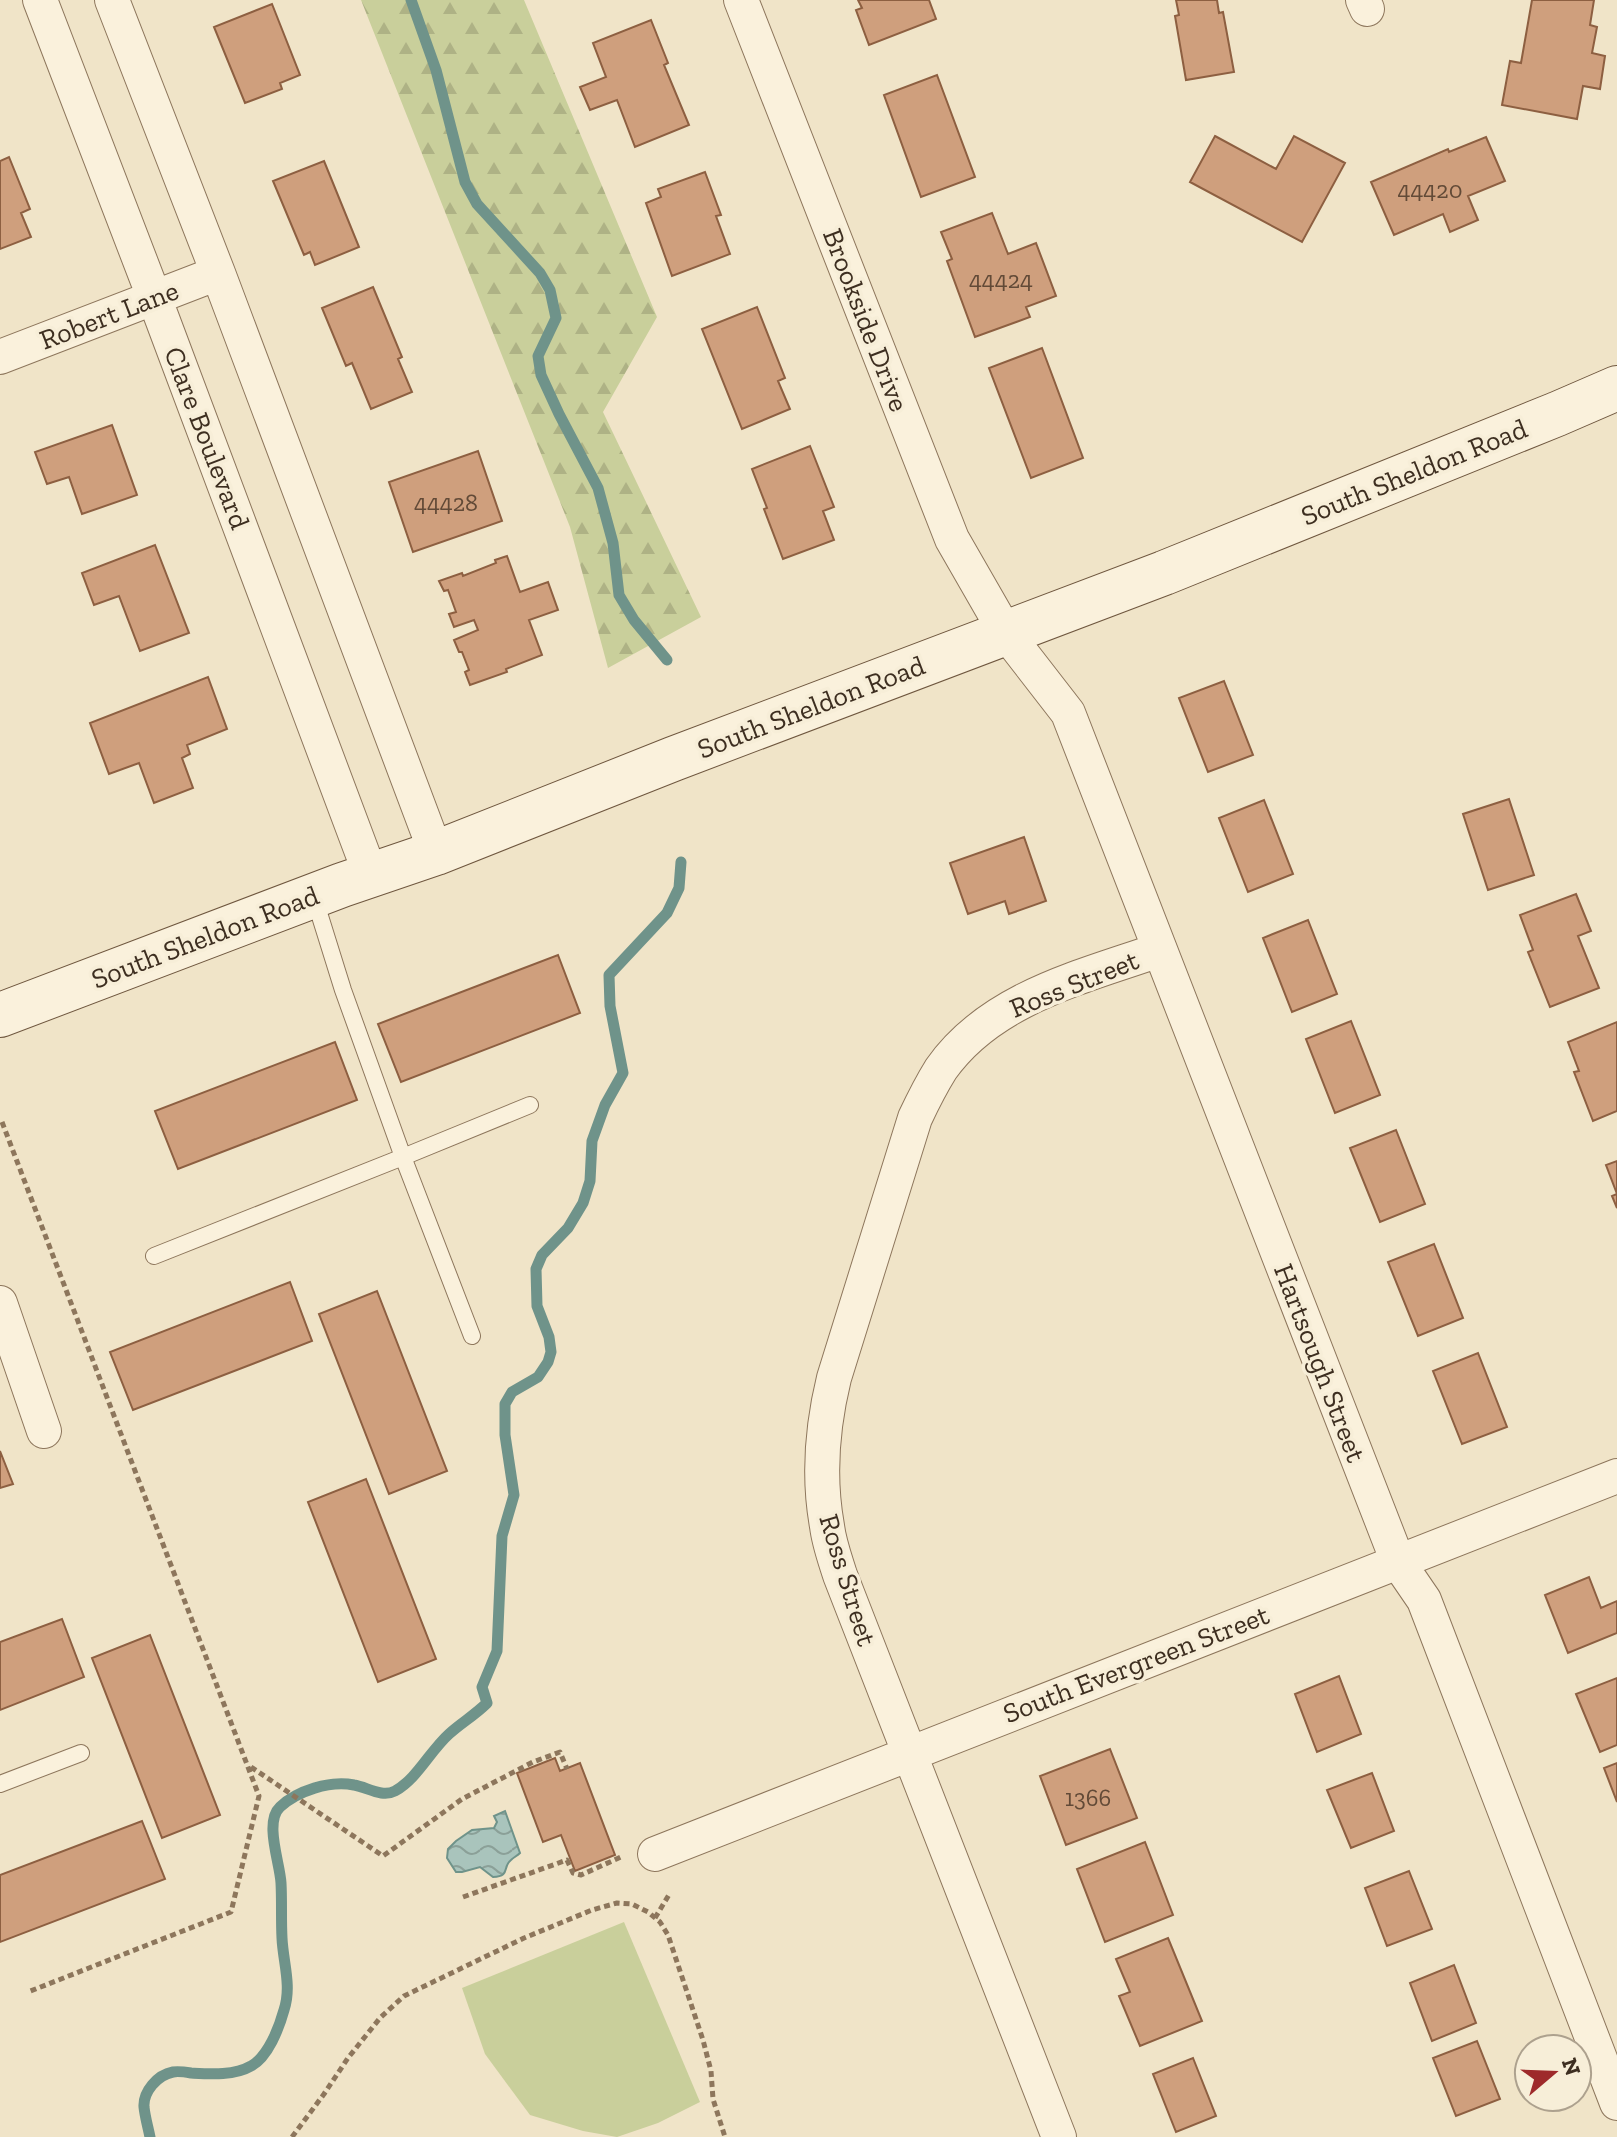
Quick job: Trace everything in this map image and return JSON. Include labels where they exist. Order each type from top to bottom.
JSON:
[{"type":"main road","name":"South Sheldon Road","points":[[0,1015],[313,896],[436,853],[1192,561],[1617,388]]},
{"type":"street","name":"Clare Boulevard","points":[[40,0],[371,876]]},
{"type":"street","points":[[112,0],[436,853]]},
{"type":"street","name":"Brookside Drive","points":[[741,0],[952,539],[1006,633]]},
{"type":"street","name":"Robert Lane","points":[[0,357],[218,273]]},
{"type":"street","name":"Hartsough Street","points":[[1006,633],[1068,713],[1398,1562],[1424,1600],[1617,2103]]},
{"type":"street","name":"Ross Street","points":[[1059,2137],[840,1575],[827,1529],[821,1483],[822,1447],[834,1378],[915,1118],[943,1067],[976,1031],[1016,1003],[1159,950]]},
{"type":"street","points":[[0,1303],[44,1431]]},
{"type":"street","name":"South Evergreen Street","points":[[639,1855],[910,1753],[1617,1476]]},
{"type":"lane","points":[[313,896],[403,1157],[472,1336]]},
{"type":"lane","points":[[154,1256],[530,1105]]},
{"type":"lane","points":[[0,1784],[81,1753]]},
{"type":"path","points":[[2,1122],[251,1768],[259,1796],[231,1912],[28,1992]]},
{"type":"path","points":[[251,1768],[383,1856],[462,1799],[533,1762],[560,1752],[567,1769]]},
{"type":"path","points":[[463,1897],[567,1860],[573,1873],[581,1875],[639,1855]]},
{"type":"path","points":[[655,1918],[670,1893]]},
{"type":"path","points":[[292,2137],[364,2038],[404,1996],[524,1938],[617,1903],[632,1904],[648,1912],[660,1922],[668,1935],[703,2040],[711,2071],[713,2099],[725,2137]]},
{"type":"green space","points":[[361,0],[524,0],[657,317],[603,412],[701,617],[608,668],[570,527]]},
{"type":"green space","points":[[624,1922],[700,2102],[658,2123],[617,2137],[583,2131],[530,2115],[485,2054],[462,1988]]},
{"type":"water","points":[[505,1811],[520,1853],[508,1863],[504,1873],[493,1877],[480,1867],[456,1872],[447,1858],[448,1849],[472,1830],[494,1828],[497,1822],[494,1816]]},
{"type":"building","points":[[858,0],[929,0],[936,19],[869,45],[856,10],[862,8]]},
{"type":"building","points":[[1176,0],[1217,0],[1219,13],[1223,12],[1234,72],[1186,80],[1175,16],[1179,15]]},
{"type":"building","points":[[1532,0],[1594,0],[1590,25],[1597,27],[1592,53],[1605,56],[1600,89],[1583,86],[1577,119],[1502,105],[1510,61],[1521,63]]},
{"type":"building","points":[[272,4],[300,75],[280,83],[282,89],[245,103],[214,27]]},
{"type":"building","points":[[651,20],[668,63],[664,65],[689,125],[635,147],[617,100],[590,110],[580,87],[606,77],[593,43]]},
{"type":"building","points":[[937,75],[975,177],[921,197],[884,95]]},
{"type":"building","points":[[1215,136],[1276,169],[1294,136],[1345,163],[1302,242],[1190,182]]},
{"type":"building","points":[[1486,137],[1505,181],[1468,196],[1478,220],[1450,232],[1443,214],[1394,235],[1371,182],[1448,149],[1449,152]]},
{"type":"building","points":[[9,157],[30,209],[21,213],[31,237],[0,249],[0,161]]},
{"type":"building","points":[[324,161],[359,247],[315,265],[310,252],[304,255],[273,181]]},
{"type":"building","points":[[705,172],[721,215],[716,216],[730,254],[672,276],[646,203],[661,197],[658,189]]},
{"type":"building","points":[[992,213],[1008,254],[1036,243],[1056,296],[1026,307],[1030,317],[975,337],[947,261],[952,259],[941,232]]},
{"type":"building","points":[[373,287],[402,357],[398,359],[412,392],[371,409],[352,363],[346,366],[322,308]]},
{"type":"building","points":[[757,307],[785,378],[778,381],[790,409],[742,429],[702,329]]},
{"type":"building","points":[[1042,348],[1083,458],[1031,478],[989,368]]},
{"type":"building","points":[[112,425],[137,495],[82,514],[69,477],[47,484],[35,452]]},
{"type":"building","points":[[810,446],[834,507],[823,511],[834,540],[783,559],[752,469]]},
{"type":"building","points":[[478,451],[502,521],[413,552],[389,482]]},
{"type":"building","points":[[155,545],[189,633],[140,651],[119,596],[94,605],[82,573]]},
{"type":"building","points":[[507,556],[520,592],[548,582],[558,610],[529,620],[542,655],[470,685],[465,672],[469,670],[454,640],[478,630],[474,620],[454,627],[449,614],[456,612],[448,590],[444,591],[439,581],[462,573],[463,576]]},
{"type":"building","points":[[208,677],[227,729],[187,745],[190,754],[182,758],[193,788],[154,803],[139,763],[109,774],[90,723]]},
{"type":"building","points":[[1224,681],[1253,755],[1208,772],[1179,698]]},
{"type":"building","points":[[1509,799],[1534,875],[1488,890],[1463,814]]},
{"type":"building","points":[[1264,800],[1293,874],[1248,892],[1219,818]]},
{"type":"building","points":[[1024,837],[1046,901],[1009,914],[1005,901],[968,914],[950,863]]},
{"type":"building","points":[[1576,894],[1591,931],[1578,936],[1599,988],[1550,1007],[1528,952],[1533,950],[1520,915]]},
{"type":"building","points":[[1308,920],[1337,994],[1292,1012],[1263,938]]},
{"type":"building","points":[[558,955],[580,1013],[401,1082],[378,1024]]},
{"type":"building","points":[[1351,1021],[1380,1095],[1335,1113],[1306,1039]]},
{"type":"building","points":[[1617,1022],[1617,1111],[1593,1121],[1574,1072],[1579,1071],[1568,1042]]},
{"type":"building","points":[[335,1042],[357,1100],[178,1169],[155,1111]]},
{"type":"building","points":[[1396,1130],[1425,1204],[1380,1222],[1350,1148]]},
{"type":"building","points":[[1617,1161],[1617,1194],[1606,1165]]},
{"type":"building","points":[[1434,1244],[1463,1318],[1418,1336],[1388,1262]]},
{"type":"building","points":[[290,1282],[312,1341],[133,1410],[110,1352]]},
{"type":"building","points":[[377,1291],[447,1471],[389,1494],[319,1314]]},
{"type":"building","points":[[1478,1353],[1507,1427],[1462,1444],[1433,1371]]},
{"type":"building","points":[[0,1451],[13,1484],[0,1488]]},
{"type":"building","points":[[366,1479],[436,1659],[378,1682],[308,1502]]},
{"type":"building","points":[[1589,1577],[1601,1608],[1617,1601],[1617,1633],[1568,1653],[1545,1595]]},
{"type":"building","points":[[62,1619],[84,1677],[0,1710],[0,1642]]},
{"type":"building","points":[[150,1635],[220,1815],[162,1838],[92,1658]]},
{"type":"building","points":[[1339,1676],[1361,1734],[1317,1752],[1295,1694]]},
{"type":"building","points":[[1617,1678],[1617,1745],[1600,1752],[1576,1694]]},
{"type":"building","points":[[1110,1749],[1137,1818],[1066,1845],[1040,1776]]},
{"type":"building","points":[[555,1758],[560,1771],[580,1763],[615,1855],[575,1871],[561,1835],[543,1842],[517,1773]]},
{"type":"building","points":[[1617,1763],[1617,1802],[1604,1768]]},
{"type":"building","points":[[1372,1773],[1394,1831],[1351,1848],[1327,1790]]},
{"type":"building","points":[[142,1821],[165,1879],[0,1942],[0,1875]]},
{"type":"building","points":[[1145,1842],[1173,1915],[1105,1942],[1077,1869]]},
{"type":"building","points":[[1409,1871],[1432,1929],[1387,1946],[1365,1888]]},
{"type":"building","points":[[1168,1938],[1202,2021],[1140,2046],[1119,1996],[1130,1992],[1116,1959]]},
{"type":"building","points":[[1454,1965],[1476,2023],[1432,2041],[1410,1983]]},
{"type":"building","points":[[1477,2041],[1500,2099],[1456,2116],[1433,2058]]},
{"type":"building","points":[[1193,2058],[1216,2116],[1176,2132],[1153,2074]]},
{"type":"waterway","points":[[411,0],[436,70],[465,182],[477,204],[540,273],[550,290],[556,318],[538,356],[541,375],[598,488],[613,543],[619,595],[634,620],[667,660]]},
{"type":"waterway","points":[[150,2137],[144,2101],[157,2080],[175,2072],[221,2074],[251,2066],[263,2056],[279,2025],[287,1992],[281,1883],[273,1832],[275,1814],[280,1807],[305,1792],[335,1784],[354,1785],[380,1793],[395,1791],[410,1779],[449,1734],[487,1703],[482,1687],[497,1651],[502,1536],[514,1495],[505,1435],[505,1404],[512,1392],[538,1377],[551,1352],[549,1337],[537,1306],[536,1269],[542,1255],[568,1228],[583,1203],[590,1181],[592,1141],[605,1105],[623,1073],[610,1006],[609,975],[667,913],[679,888],[681,862]]}]
